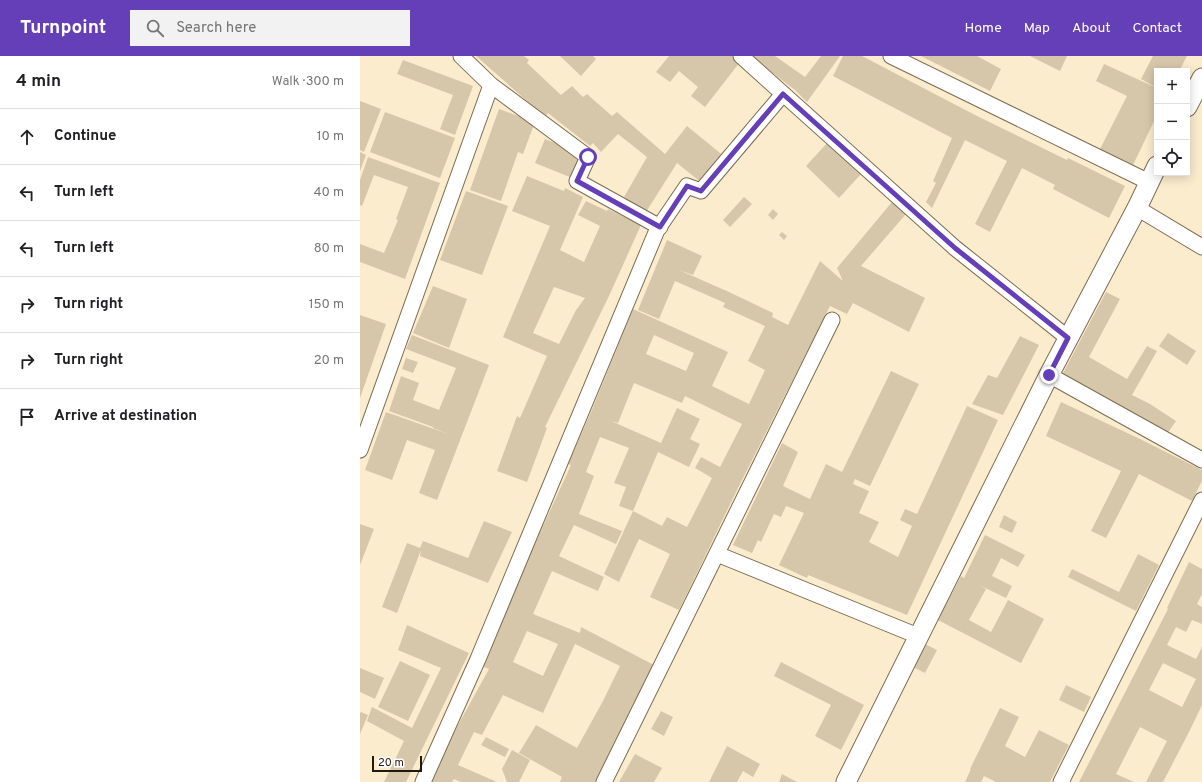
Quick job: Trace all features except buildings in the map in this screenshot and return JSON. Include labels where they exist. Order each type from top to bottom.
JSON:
[{"type":"street","points":[[461,56],[491,84],[588,157],[577,181],[660,227]]},
{"type":"street","points":[[741,56],[955,248],[1068,338]]},
{"type":"street","points":[[849,781],[918,636],[1049,375],[1137,208],[1153,174],[891,56]]},
{"type":"street","points":[[1189,104],[1202,78]]},
{"type":"street","points":[[360,450],[491,84]]},
{"type":"street","points":[[423,782],[478,659],[660,227],[687,186],[701,191],[783,94]]},
{"type":"street","points":[[1137,208],[1202,247]]},
{"type":"street","points":[[604,782],[832,320]]},
{"type":"street","points":[[1049,375],[1202,460]]},
{"type":"street","points":[[1061,782],[1202,500]]},
{"type":"street","points":[[717,554],[918,636]]},
{"type":"route","points":[[588,157],[577,181],[660,227],[687,186],[701,191],[783,94],[955,248],[1068,338],[1049,375]]}]
